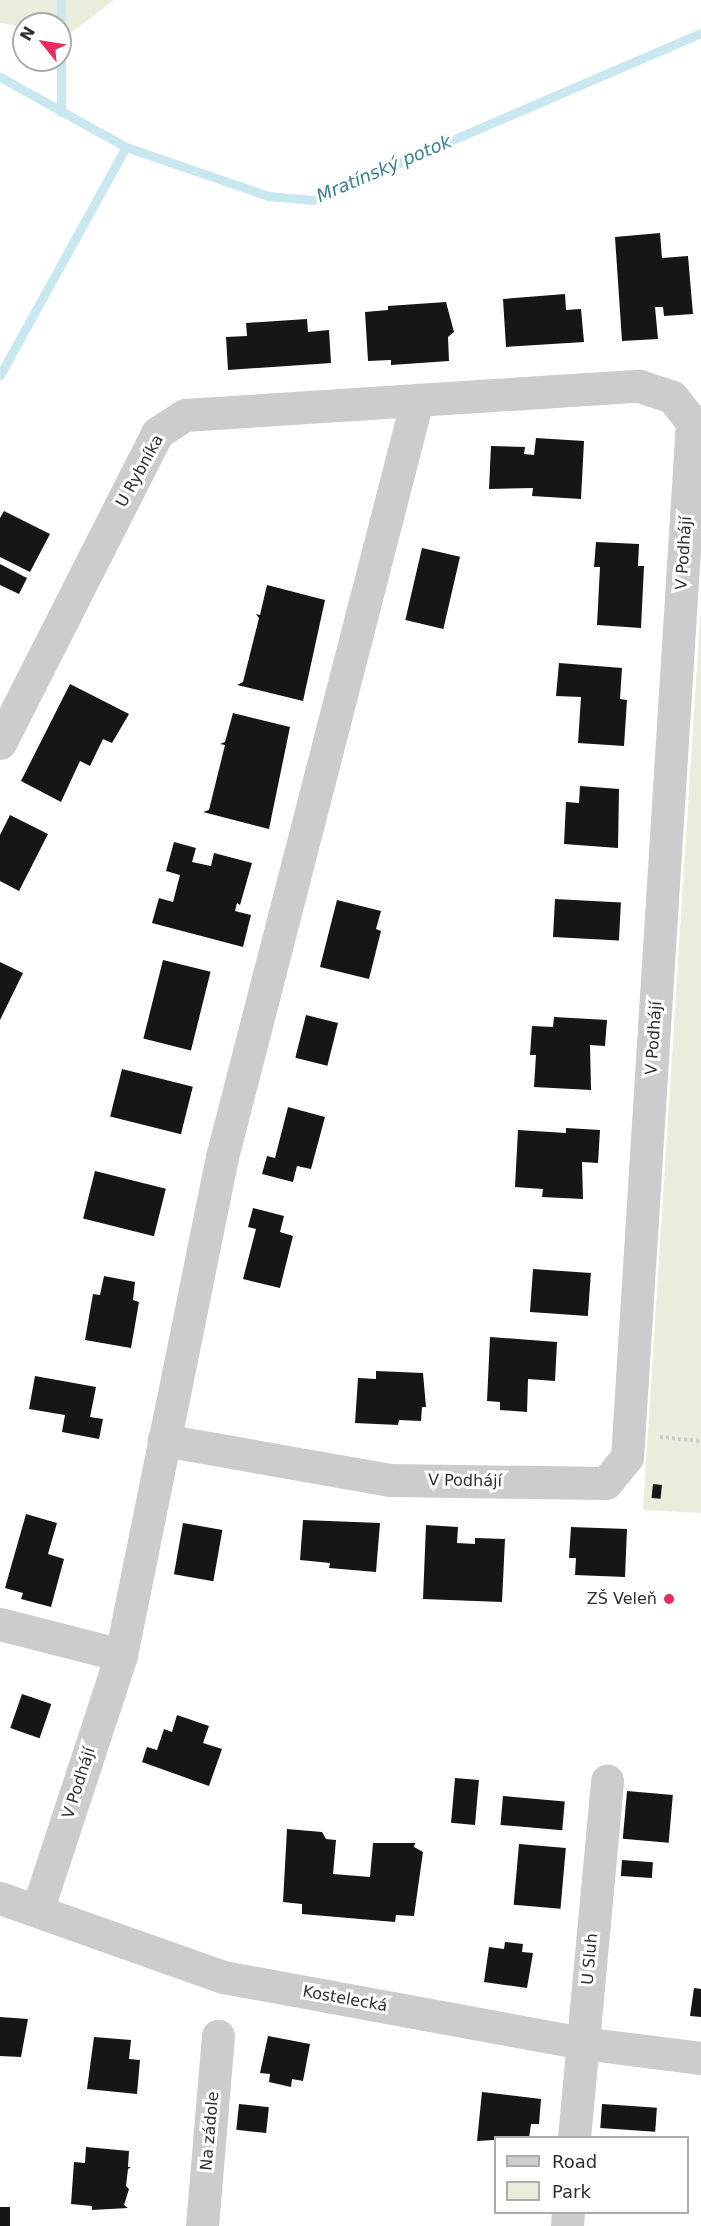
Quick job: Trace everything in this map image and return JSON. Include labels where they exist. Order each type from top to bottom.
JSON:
[{"type":"street","name":"V Podhájí","points":[[37,1911],[121,1654],[164,1440],[222,1157],[417,400],[639,386],[687,395],[692,422],[627,1457],[606,1483],[390,1480],[164,1440]]},
{"type":"street","name":"U Rybníka","points":[[0,742],[157,433],[185,415],[417,400]]},
{"type":"street","points":[[0,1624],[121,1654]]},
{"type":"street","name":"U Sluh","points":[[574,2136],[607,1781]]},
{"type":"street","name":"Kostelecká","points":[[0,1898],[223,1977],[582,2043],[701,2058]]},
{"type":"street","name":"Na zádole","points":[[202,2226],[218,2036]]},
{"type":"path","points":[[629,1434],[701,1441]]},
{"type":"green space","points":[[0,0],[114,0],[72,32],[72,12],[12,12],[12,25],[0,23]]},
{"type":"green space","points":[[701,603],[701,1513],[643,1510]]},
{"type":"building","points":[[660,233],[662,258],[688,256],[693,314],[664,316],[663,307],[655,307],[658,339],[622,341],[615,237]]},
{"type":"building","points":[[565,294],[566,310],[581,309],[584,342],[506,347],[503,299]]},
{"type":"building","points":[[446,302],[454,332],[448,337],[449,361],[391,365],[391,360],[368,361],[365,312],[388,310],[388,306]]},
{"type":"building","points":[[307,319],[308,332],[329,330],[331,363],[228,370],[226,337],[247,336],[246,323]]},
{"type":"building","points":[[536,438],[584,441],[581,499],[532,496],[533,488],[489,489],[491,446],[525,447],[524,454],[534,455]]},
{"type":"building","points":[[4,511],[50,534],[30,572],[0,557],[0,518]]},
{"type":"building","points":[[596,542],[639,544],[638,566],[644,566],[641,628],[597,625],[600,567],[594,567]]},
{"type":"building","points":[[422,548],[460,557],[443,629],[405,620]]},
{"type":"building","points":[[0,564],[27,578],[19,594],[0,585]]},
{"type":"building","points":[[267,585],[325,600],[303,701],[237,685],[243,682],[259,618],[256,614],[260,615]]},
{"type":"building","points":[[559,663],[622,668],[620,699],[627,700],[624,746],[578,743],[581,697],[556,696]]},
{"type":"building","points":[[70,684],[129,714],[112,743],[103,739],[90,766],[80,761],[61,802],[21,781]]},
{"type":"building","points":[[233,713],[290,727],[269,829],[203,812],[209,810],[225,745],[220,744],[225,742]]},
{"type":"building","points":[[580,786],[619,789],[618,848],[564,844],[566,802],[579,803]]},
{"type":"building","points":[[10,815],[48,834],[19,891],[0,881],[0,835]]},
{"type":"building","points":[[174,842],[196,848],[192,862],[211,866],[214,853],[252,863],[240,905],[237,903],[235,911],[251,915],[243,947],[152,923],[159,898],[173,902],[180,875],[166,871]]},
{"type":"building","points":[[555,899],[621,902],[619,940],[553,937]]},
{"type":"building","points":[[337,900],[381,911],[376,929],[381,931],[369,979],[320,967]]},
{"type":"building","points":[[163,960],[211,972],[191,1050],[143,1039]]},
{"type":"building","points":[[0,962],[23,973],[0,1020]]},
{"type":"building","points":[[306,1015],[338,1023],[327,1066],[295,1058]]},
{"type":"building","points":[[554,1017],[607,1020],[605,1046],[590,1045],[591,1090],[534,1087],[536,1055],[530,1055],[532,1026],[553,1027]]},
{"type":"building","points":[[122,1069],[193,1087],[181,1134],[110,1117]]},
{"type":"building","points":[[288,1107],[325,1117],[311,1169],[297,1166],[293,1182],[262,1174],[267,1156],[275,1158]]},
{"type":"building","points":[[566,1128],[600,1130],[598,1163],[582,1162],[583,1199],[542,1197],[543,1189],[515,1187],[518,1130],[566,1133]]},
{"type":"building","points":[[95,1171],[166,1189],[154,1236],[83,1219]]},
{"type":"building","points":[[253,1208],[284,1216],[280,1232],[293,1236],[280,1288],[243,1279],[256,1229],[248,1227]]},
{"type":"building","points":[[533,1269],[591,1273],[588,1316],[530,1312]]},
{"type":"building","points":[[104,1276],[135,1282],[133,1300],[139,1302],[131,1348],[85,1340],[93,1294],[100,1295]]},
{"type":"building","points":[[490,1337],[557,1342],[555,1381],[528,1379],[527,1412],[500,1410],[500,1402],[487,1401]]},
{"type":"building","points":[[376,1371],[423,1373],[426,1407],[422,1407],[421,1421],[399,1420],[398,1425],[355,1423],[358,1378],[376,1379]]},
{"type":"building","points":[[35,1376],[96,1387],[90,1417],[103,1419],[99,1439],[62,1432],[65,1415],[29,1409]]},
{"type":"building","points":[[653,1484],[662,1485],[660,1499],[652,1498]]},
{"type":"building","points":[[26,1514],[57,1523],[48,1554],[64,1559],[51,1607],[21,1599],[23,1593],[5,1588]]},
{"type":"building","points":[[303,1520],[380,1523],[376,1572],[329,1568],[330,1563],[300,1560]]},
{"type":"building","points":[[183,1523],[222,1530],[213,1581],[174,1574]]},
{"type":"building","points":[[426,1525],[458,1527],[457,1543],[475,1544],[475,1538],[505,1539],[502,1602],[423,1599]]},
{"type":"building","points":[[571,1527],[627,1529],[625,1577],[575,1575],[576,1558],[569,1558]]},
{"type":"building","points":[[22,1694],[51,1704],[40,1738],[10,1728]]},
{"type":"building","points":[[177,1715],[209,1726],[203,1743],[222,1749],[209,1786],[142,1762],[147,1747],[157,1750],[164,1729],[172,1732]]},
{"type":"building","points":[[455,1778],[479,1780],[475,1825],[451,1823]]},
{"type":"building","points":[[627,1791],[673,1795],[669,1843],[623,1839]]},
{"type":"building","points":[[503,1796],[565,1801],[562,1830],[500,1825]]},
{"type":"building","points":[[287,1829],[322,1832],[326,1839],[336,1840],[333,1874],[370,1877],[373,1843],[415,1843],[414,1847],[423,1852],[414,1916],[396,1915],[395,1922],[302,1914],[302,1904],[283,1902]]},
{"type":"building","points":[[519,1844],[566,1848],[561,1909],[514,1905]]},
{"type":"building","points":[[622,1860],[653,1862],[652,1878],[621,1876]]},
{"type":"building","points":[[505,1942],[523,1944],[522,1952],[533,1953],[527,1988],[484,1982],[489,1947],[504,1949]]},
{"type":"building","points":[[694,1988],[701,1989],[701,2017],[690,2016]]},
{"type":"building","points":[[0,2017],[28,2019],[21,2057],[0,2056]]},
{"type":"building","points":[[268,2036],[310,2044],[303,2081],[292,2079],[291,2087],[269,2082],[270,2074],[260,2073]]},
{"type":"building","points":[[94,2037],[131,2040],[129,2059],[140,2060],[137,2094],[87,2089]]},
{"type":"building","points":[[482,2092],[541,2099],[539,2124],[531,2124],[529,2136],[494,2136],[494,2140],[477,2141]]},
{"type":"building","points":[[239,2104],[269,2107],[266,2133],[236,2130]]},
{"type":"building","points":[[602,2104],[657,2108],[655,2132],[600,2128]]},
{"type":"building","points":[[86,2147],[129,2151],[128,2167],[131,2167],[128,2169],[126,2186],[129,2189],[124,2205],[128,2208],[92,2210],[92,2206],[71,2204],[74,2162],[85,2163]]},
{"type":"building","points":[[0,2207],[10,2207],[10,2226],[0,2226]]},
{"type":"waterway","points":[[61,0],[61,112]]},
{"type":"waterway","name":"Mratínský potok","points":[[0,77],[126,147],[268,196],[313,200],[701,33]]},
{"type":"waterway","points":[[0,375],[126,147]]},
{"type":"place","name":"ZŠ Veleň","points":[[669,1599]]}]
